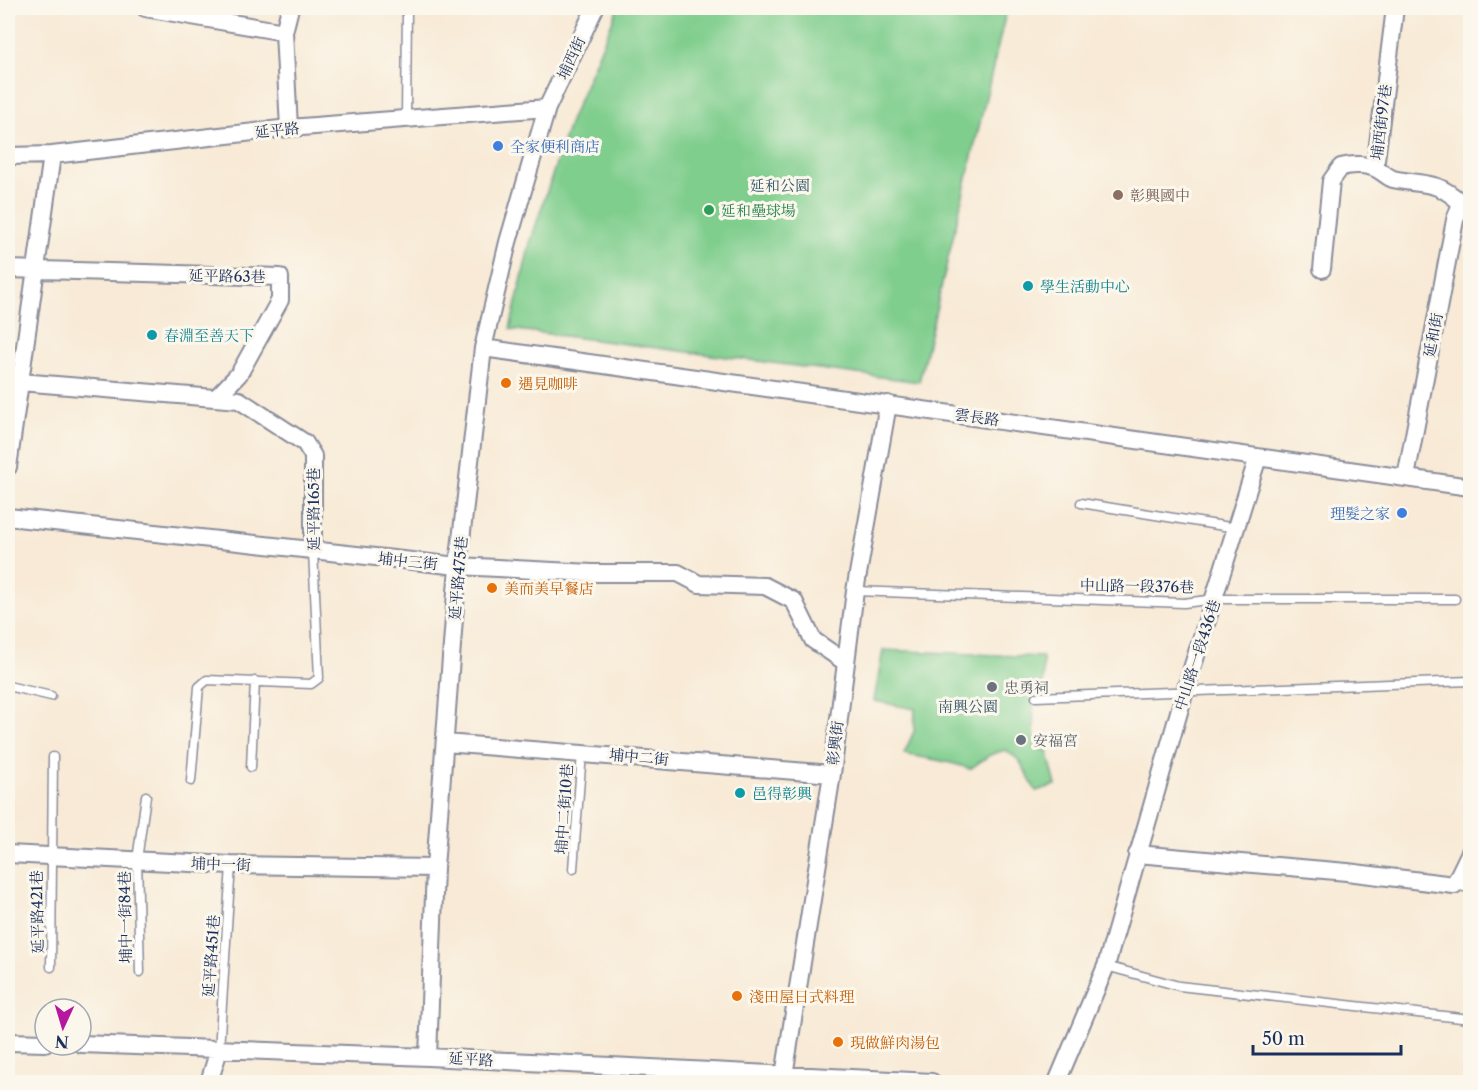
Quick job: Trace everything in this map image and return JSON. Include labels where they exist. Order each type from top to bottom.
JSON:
[{"type":"street","points":[[145,8],[188,11],[284,32]]},
{"type":"street","points":[[289,128],[284,32],[290,8]]},
{"type":"street","name":"埔西街","points":[[547,108],[595,8]]},
{"type":"street","name":"埔西街97巷","points":[[1322,269],[1331,181],[1341,167],[1352,164],[1375,168],[1395,8]]},
{"type":"street","name":"延平路","points":[[8,156],[52,154],[289,128],[547,108]]},
{"type":"street","name":"延平路475巷","points":[[428,1057],[435,868],[458,566],[483,348],[508,242],[547,108]]},
{"type":"street","points":[[8,467],[13,382],[35,271],[52,154]]},
{"type":"street","points":[[1375,168],[1390,178],[1445,188],[1466,202]]},
{"type":"street","name":"延和街","points":[[1406,477],[1455,220],[1466,202]]},
{"type":"street","points":[[8,269],[35,271]]},
{"type":"street","name":"延平路63巷","points":[[35,271],[280,277],[280,300],[239,374],[217,397]]},
{"type":"street","name":"雲長路","points":[[483,348],[1470,487]]},
{"type":"street","name":"延平路165巷","points":[[13,382],[239,400],[305,443],[313,456],[313,551]]},
{"type":"street","name":"彰興街","points":[[783,1080],[832,774],[855,591],[888,404]]},
{"type":"street","name":"中山路一段436巷","points":[[1057,1083],[1106,966],[1185,691],[1258,457]]},
{"type":"street","name":"埔中三街","points":[[8,517],[458,566],[592,573],[678,573],[699,584],[765,586],[794,601],[813,640],[845,662]]},
{"type":"street","name":"埔中二街","points":[[445,743],[582,752],[832,774]]},
{"type":"street","points":[[1137,854],[1347,872],[1462,887],[1470,852]]},
{"type":"street","name":"埔中一街","points":[[8,854],[231,865],[435,868]]},
{"type":"street","points":[[8,1042],[33,1043]]},
{"type":"street","name":"延平路","points":[[93,1045],[428,1057],[783,1080],[932,1083]]},
{"type":"street","points":[[209,1083],[219,1050]]},
{"type":"lane","points":[[406,119],[407,8]]},
{"type":"lane","points":[[1081,503],[1236,528]]},
{"type":"lane","name":"延平路165巷","points":[[191,781],[199,687],[207,680],[311,684],[319,678],[313,551]]},
{"type":"lane","name":"中山路一段376巷","points":[[855,591],[1184,603],[1215,599],[1455,599]]},
{"type":"lane","points":[[251,767],[255,681]]},
{"type":"lane","points":[[1036,697],[1470,681]]},
{"type":"lane","points":[[8,686],[51,696]]},
{"type":"lane","name":"埔中二街10巷","points":[[573,869],[582,752]]},
{"type":"lane","name":"延平路421巷","points":[[51,967],[50,856],[53,758]]},
{"type":"lane","name":"埔中一街84巷","points":[[140,972],[137,860],[146,796]]},
{"type":"lane","name":"延平路451巷","points":[[219,1050],[231,865]]},
{"type":"lane","points":[[1106,966],[1179,986],[1470,1018]]},
{"type":"green space","name":"延和公園","points":[[618,8],[1007,8],[919,382],[510,329],[530,243],[570,121]]},
{"type":"green space","name":"南興公園","points":[[883,650],[1043,657],[1043,695],[1033,706],[1035,748],[1047,750],[1056,785],[1036,791],[1019,760],[1005,750],[990,755],[970,769],[904,754],[914,731],[915,709],[874,701]]},
{"type":"place","name":"全家便利商店","points":[[498,146]]},
{"type":"place","name":"彰興國中","points":[[1118,195]]},
{"type":"place","name":"延和壘球場","points":[[709,210]]},
{"type":"place","name":"學生活動中心","points":[[1028,286]]},
{"type":"place","name":"春淵至善天下","points":[[152,335]]},
{"type":"place","name":"遇見咖啡","points":[[506,383]]},
{"type":"place","name":"理髮之家","points":[[1402,513]]},
{"type":"place","name":"美而美早餐店","points":[[492,588]]},
{"type":"place","name":"忠勇祠","points":[[992,687]]},
{"type":"place","name":"安福宮","points":[[1021,740]]},
{"type":"place","name":"邑得彰興","points":[[740,793]]},
{"type":"place","name":"淺田屋日式料理","points":[[737,996]]},
{"type":"place","name":"現做鮮肉湯包","points":[[838,1042]]}]
